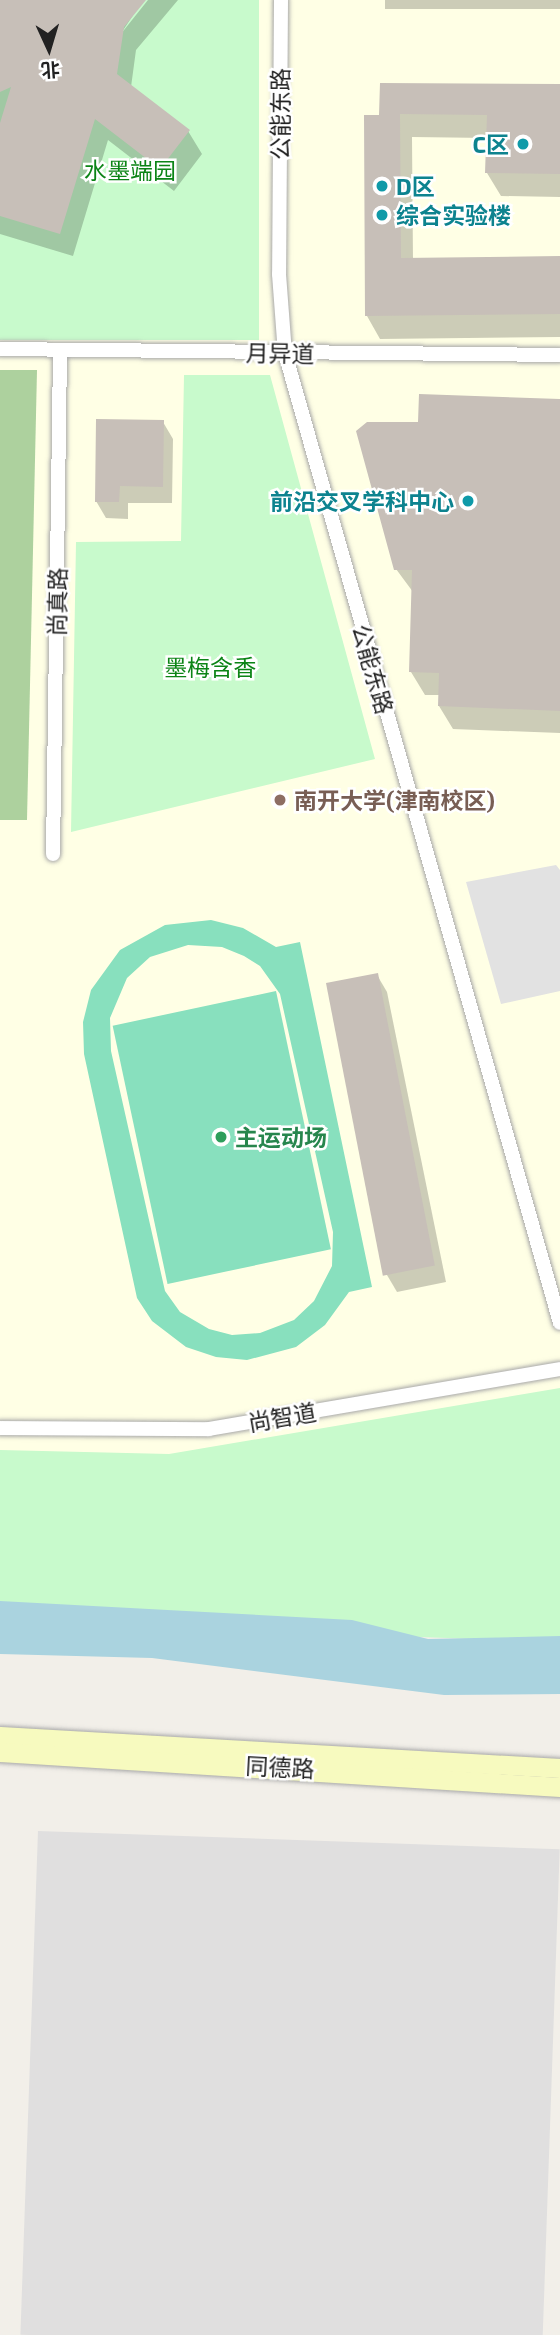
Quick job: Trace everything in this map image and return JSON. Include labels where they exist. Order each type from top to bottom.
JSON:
[{"type":"main road","name":"同德路","points":[[0,1736],[560,1768]]},
{"type":"main road","name":"同德路","points":[[0,1752],[560,1787]]},
{"type":"street","name":"公能东路","points":[[281,0],[279,274],[285,353],[560,1323]]},
{"type":"street","name":"月异道","points":[[0,349],[560,355]]},
{"type":"street","name":"尚真路","points":[[53,854],[60,350]]},
{"type":"street","name":"尚智道","points":[[0,1428],[209,1429],[560,1369]]},
{"type":"shaded area","name":"南开大学(津南校区)","points":[[0,0],[560,0],[560,1599],[0,1599]]},
{"type":"shaded area","points":[[556,865],[560,870],[560,991],[501,1004],[466,882]]},
{"type":"shaded area","points":[[38,1831],[560,1849],[543,2335],[20,2335]]},
{"type":"green space","name":"水墨端园","points":[[0,0],[259,0],[259,340],[0,340]]},
{"type":"green space","points":[[0,370],[37,370],[27,820],[0,820]]},
{"type":"green space","name":"墨梅含香","points":[[184,375],[270,375],[375,759],[71,832],[76,542],[181,541]]},
{"type":"green space","name":"主运动场","points":[[211,920],[243,928],[276,947],[300,942],[372,1287],[349,1292],[325,1325],[296,1347],[247,1360],[216,1357],[186,1347],[152,1321],[137,1298],[84,1054],[83,1022],[91,990],[120,950],[165,925]],"holes":[[[188,945],[222,947],[260,966],[280,994],[333,1232],[332,1266],[314,1301],[294,1320],[260,1333],[232,1335],[209,1329],[180,1312],[165,1291],[111,1051],[110,1018],[127,978],[150,957]]]},
{"type":"green space","name":"主运动场","points":[[276,991],[331,1249],[168,1284],[113,1026]]},
{"type":"green space","points":[[560,1388],[560,1642],[0,1622],[0,1450],[169,1454]]},
{"type":"water","points":[[0,1601],[352,1620],[428,1639],[560,1636],[560,1694],[444,1695],[152,1658],[0,1654]]},
{"type":"building","points":[[0,0],[146,0],[124,27],[117,74],[190,130],[160,169],[95,119],[60,234],[0,216],[0,123],[11,87],[0,92]]},
{"type":"building","name":"综合实验楼","points":[[380,83],[560,84],[560,174],[485,173],[487,115],[400,114],[401,258],[560,256],[560,314],[365,316],[364,115],[379,115]]},
{"type":"building","name":"前沿交叉学科中心","points":[[419,394],[560,399],[560,711],[438,706],[439,673],[409,672],[412,570],[394,570],[356,431],[367,422],[418,422]]},
{"type":"building","points":[[96,419],[164,420],[163,487],[120,486],[119,502],[95,502]]},
{"type":"building","name":"主运动场","points":[[378,973],[435,1266],[383,1276],[326,983]]},
{"type":"place","name":"C区","points":[[523,144]]},
{"type":"place","name":"D区","points":[[382,186]]},
{"type":"place","name":"综合实验楼","points":[[382,215]]},
{"type":"place","name":"前沿交叉学科中心","points":[[468,501]]},
{"type":"place","name":"南开大学(津南校区)","points":[[280,800]]},
{"type":"place","name":"主运动场","points":[[221,1137]]}]
